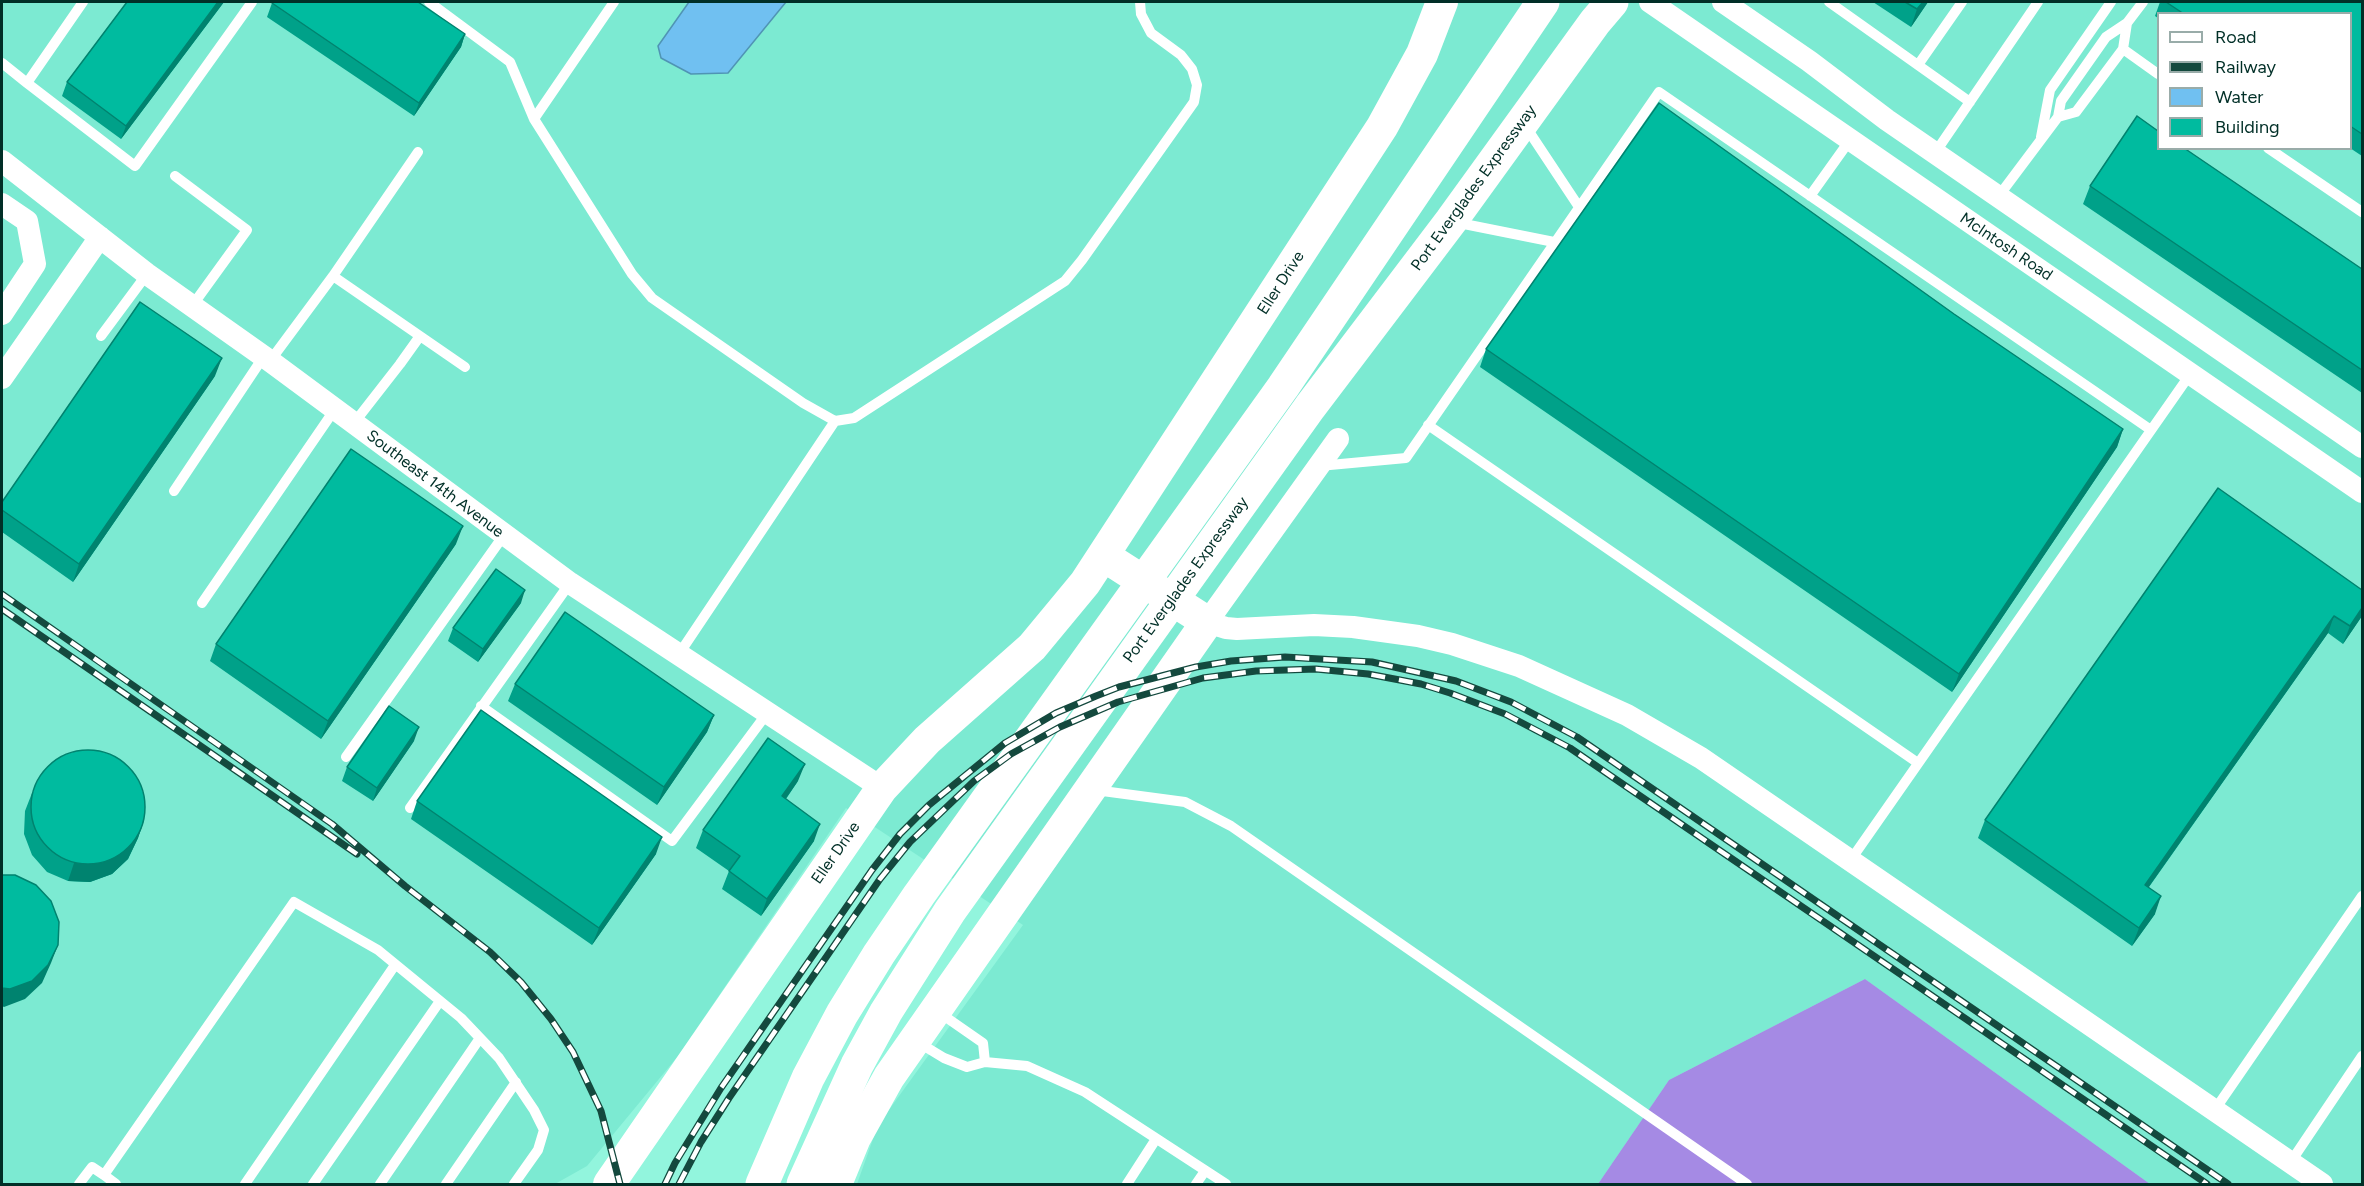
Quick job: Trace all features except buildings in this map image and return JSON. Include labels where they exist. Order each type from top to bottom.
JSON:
[{"type":"highway","name":"Port Everglades Expressway","points":[[762,1185],[808,1078],[842,1014],[879,954],[1283,387],[1543,2]]},
{"type":"highway","name":"Port Everglades Expressway","points":[[803,1185],[857,1065],[925,948],[1310,407],[1451,222],[1612,2]]},
{"type":"street","name":"Eller Drive","points":[[609,1185],[882,788],[927,740],[1032,647],[1067,607],[1104,556],[1382,127],[1422,54],[1442,2]]},
{"type":"street","name":"McIntosh Road","points":[[1650,2],[2362,492]]},
{"type":"street","points":[[1723,2],[1809,61],[1887,120],[2362,447]]},
{"type":"street","name":"Southeast 14th Avenue","points":[[2,161],[147,274],[267,359],[570,583],[882,788]]},
{"type":"street","points":[[2,204],[27,221],[35,264],[2,314]]},
{"type":"street","points":[[2,378],[100,237]]},
{"type":"street","points":[[836,1185],[855,1138],[914,1040],[1338,439]]},
{"type":"street","points":[[1104,556],[1208,622],[1226,628],[1314,625],[1386,631],[1452,644],[1519,666],[1584,694],[1662,734],[2322,1185]]},
{"type":"lane","points":[[27,83],[82,2]]},
{"type":"lane","points":[[2,63],[135,166],[252,2]]},
{"type":"lane","points":[[429,2],[510,62],[534,119],[632,274],[652,298],[803,403],[835,421],[854,418],[1065,281],[1082,260],[1194,102],[1197,86],[1192,69],[1181,55],[1150,33],[1141,14],[1140,2]]},
{"type":"lane","points":[[534,119],[615,2]]},
{"type":"lane","points":[[1829,2],[1970,102]]},
{"type":"lane","points":[[1918,65],[1962,2]]},
{"type":"lane","points":[[1935,153],[2038,2]]},
{"type":"lane","points":[[2040,142],[2050,90],[2111,2]]},
{"type":"lane","points":[[1998,197],[2058,117],[2061,101],[2106,37],[2127,23],[2143,2]]},
{"type":"lane","points":[[2058,117],[2076,112],[2123,50],[2127,23]]},
{"type":"lane","points":[[2123,50],[2157,73]]},
{"type":"lane","points":[[1319,466],[1406,458],[1659,92],[2151,430]]},
{"type":"lane","points":[[1523,122],[1579,207]]},
{"type":"lane","points":[[1810,196],[1850,140]]},
{"type":"lane","points":[[2271,150],[2362,212]]},
{"type":"lane","points":[[174,491],[267,359],[333,276],[418,152]]},
{"type":"lane","points":[[175,176],[247,230],[192,306]]},
{"type":"lane","points":[[1451,222],[1554,242]]},
{"type":"lane","points":[[101,336],[147,274]]},
{"type":"lane","points":[[333,276],[465,367]]},
{"type":"lane","points":[[354,423],[420,336]]},
{"type":"lane","points":[[1850,861],[2191,373]]},
{"type":"lane","points":[[202,603],[335,409]]},
{"type":"lane","points":[[679,654],[835,421]]},
{"type":"lane","points":[[1428,425],[1918,763]]},
{"type":"lane","points":[[346,757],[504,535]]},
{"type":"lane","points":[[410,808],[570,583]]},
{"type":"lane","points":[[481,706],[672,841],[768,711]]},
{"type":"lane","points":[[1089,789],[1185,802],[1231,826],[1747,1185]]},
{"type":"lane","points":[[2214,1111],[2362,896]]},
{"type":"lane","points":[[104,1175],[294,902],[378,950],[440,1001],[499,1058],[544,1130],[538,1150],[514,1185]]},
{"type":"lane","points":[[245,1185],[395,965]]},
{"type":"lane","points":[[313,1185],[440,1001]]},
{"type":"lane","points":[[935,1010],[983,1043],[985,1062]]},
{"type":"lane","points":[[380,1185],[480,1038]]},
{"type":"lane","points":[[914,1040],[944,1058],[967,1067],[985,1062],[1027,1066],[1085,1092],[1226,1185]]},
{"type":"lane","points":[[2290,1163],[2362,1056]]},
{"type":"lane","points":[[446,1185],[516,1083]]},
{"type":"lane","points":[[1127,1185],[1156,1138]]},
{"type":"lane","points":[[79,1185],[92,1167],[116,1185]]},
{"type":"lane","points":[[1196,1185],[1205,1171]]},
{"type":"shaded area","points":[[2,2],[689,2],[658,46],[728,73],[786,2],[2362,2],[2362,1184],[2150,1184],[1865,979],[1669,1080],[1598,1184],[857,1184],[878,1125],[1023,925],[846,808],[678,1056],[587,1166],[555,1184],[2,1184]]},
{"type":"shaded area","points":[[1865,979],[2150,1184],[1598,1184],[1669,1080]]},
{"type":"water","points":[[689,2],[786,2],[728,73],[691,74],[661,58],[658,46]]},
{"type":"railway","points":[[2,594],[332,824],[405,886],[490,952],[521,982],[551,1019],[573,1052],[601,1111],[620,1184]]},
{"type":"railway","points":[[2,609],[357,854]]},
{"type":"railway","points":[[665,1184],[675,1163],[721,1088],[872,870],[900,834],[929,805],[1005,743],[1056,713],[1096,696],[1119,687],[1196,667],[1231,661],[1285,657],[1372,662],[1456,681],[1511,702],[1577,737],[2228,1184]]},
{"type":"railway","points":[[679,1184],[701,1142],[729,1098],[880,879],[910,842],[974,781],[1011,754],[1060,727],[1118,702],[1203,678],[1256,671],[1316,669],[1368,674],[1421,684],[1450,693],[1505,714],[1570,748],[2207,1184]]}]
